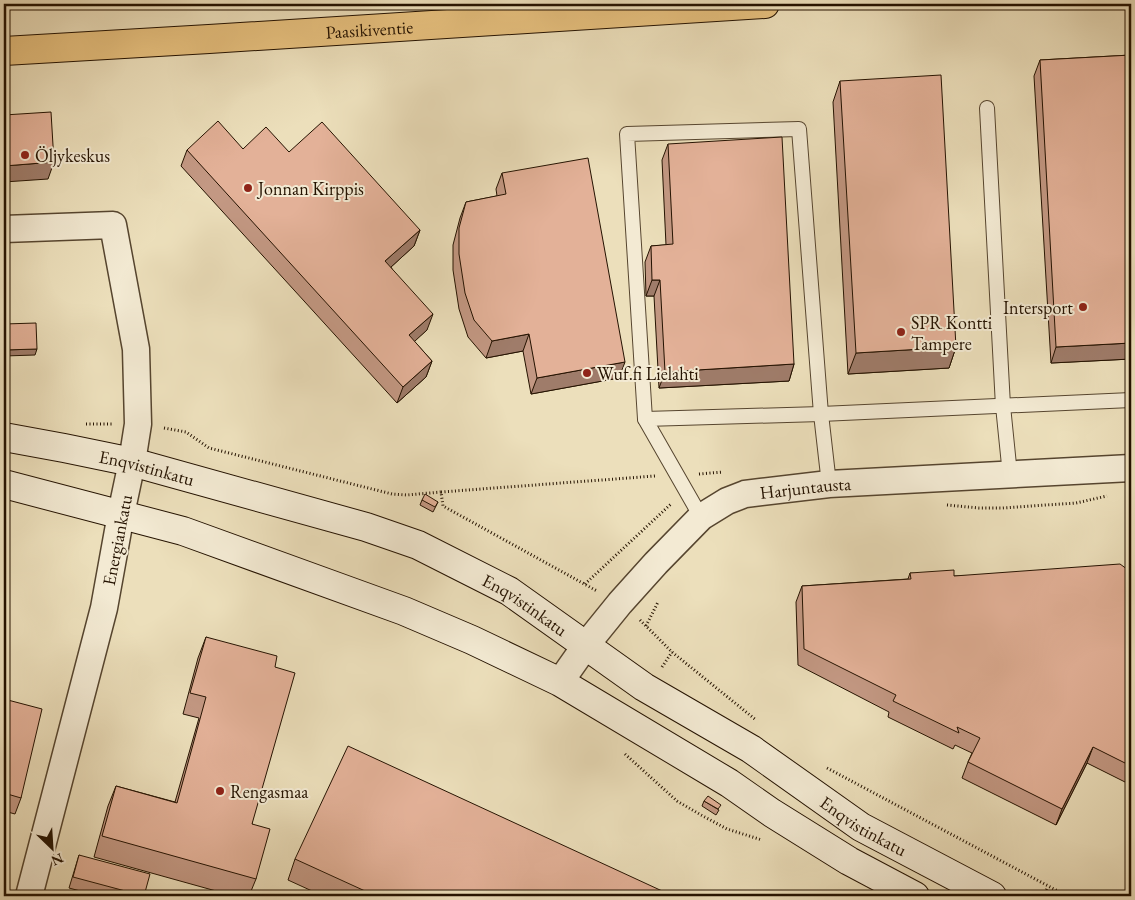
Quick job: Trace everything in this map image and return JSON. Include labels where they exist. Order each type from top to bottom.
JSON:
[{"type":"highway","name":"Paasikiventie","points":[[4,51],[765,4]]},
{"type":"main road","name":"Enqvistinkatu","points":[[4,438],[132,462],[366,527],[418,545],[509,591],[644,687],[751,749],[862,827],[992,896]]},
{"type":"main road","name":"Enqvistinkatu","points":[[4,484],[183,531],[404,611],[472,640],[560,682],[729,784],[772,814],[849,861],[915,896]]},
{"type":"street","name":"Energiankatu","points":[[4,229],[113,225],[136,349],[138,424],[104,608],[29,896]]},
{"type":"street","name":"Harjuntausta","points":[[560,682],[586,645],[620,603],[701,517],[727,501],[745,494],[829,484],[1131,468]]},
{"type":"lane","points":[[987,108],[1003,406],[1010,475]]},
{"type":"lane","points":[[701,517],[645,419],[627,134],[799,129],[821,414],[829,484]]},
{"type":"lane","points":[[645,419],[821,414],[1131,400]]},
{"type":"path","points":[[441,492],[723,472]]},
{"type":"path","points":[[942,505],[1002,508],[1076,503],[1108,496]]},
{"type":"path","points":[[646,626],[659,600]]},
{"type":"path","points":[[622,750],[677,800],[701,816],[727,829],[770,843]]},
{"type":"path","points":[[1043,896],[1048,887]]},
{"type":"building","points":[[1131,55],[1131,343],[1056,347],[1040,60]]},
{"type":"building","points":[[941,75],[956,347],[856,353],[840,81]]},
{"type":"building","points":[[51,112],[54,162],[4,166],[4,115]]},
{"type":"building","points":[[218,121],[243,149],[266,127],[289,152],[322,122],[420,230],[385,261],[433,314],[409,335],[432,361],[403,387],[187,150]]},
{"type":"building","points":[[782,137],[794,364],[665,372],[660,280],[652,280],[651,246],[673,244],[668,144]]},
{"type":"building","points":[[588,158],[625,362],[537,378],[529,334],[492,341],[474,320],[465,293],[459,254],[459,228],[466,202],[506,194],[502,173]]},
{"type":"building","points":[[36,323],[37,349],[4,350],[4,324]]},
{"type":"building","points":[[425,494],[438,502],[435,507],[422,500]]},
{"type":"building","points":[[1120,564],[1131,572],[1131,766],[1093,747],[1062,809],[968,762],[980,738],[957,727],[959,733],[893,701],[896,695],[804,649],[802,586],[911,579],[910,573],[954,570],[954,576]]},
{"type":"building","points":[[206,637],[277,656],[275,667],[295,673],[252,824],[270,829],[256,879],[102,836],[116,786],[177,803],[206,697],[190,693]]},
{"type":"building","points":[[4,699],[42,709],[21,798],[4,793]]},
{"type":"building","points":[[348,746],[673,896],[376,896],[295,859]]},
{"type":"building","points":[[708,796],[721,805],[718,809],[704,801]]},
{"type":"building","points":[[79,855],[150,874],[144,896],[73,877]]},
{"type":"place","name":"Öljykeskus","points":[[25,155]]},
{"type":"place","name":"Jonnan Kirppis","points":[[248,188]]},
{"type":"place","name":"Intersport","points":[[1083,307]]},
{"type":"place","name":"SPR Kontti Tampere","points":[[901,332]]},
{"type":"place","name":"Wuf.fi Lielahti","points":[[587,373]]},
{"type":"place","name":"Rengasmaa","points":[[220,791]]}]
